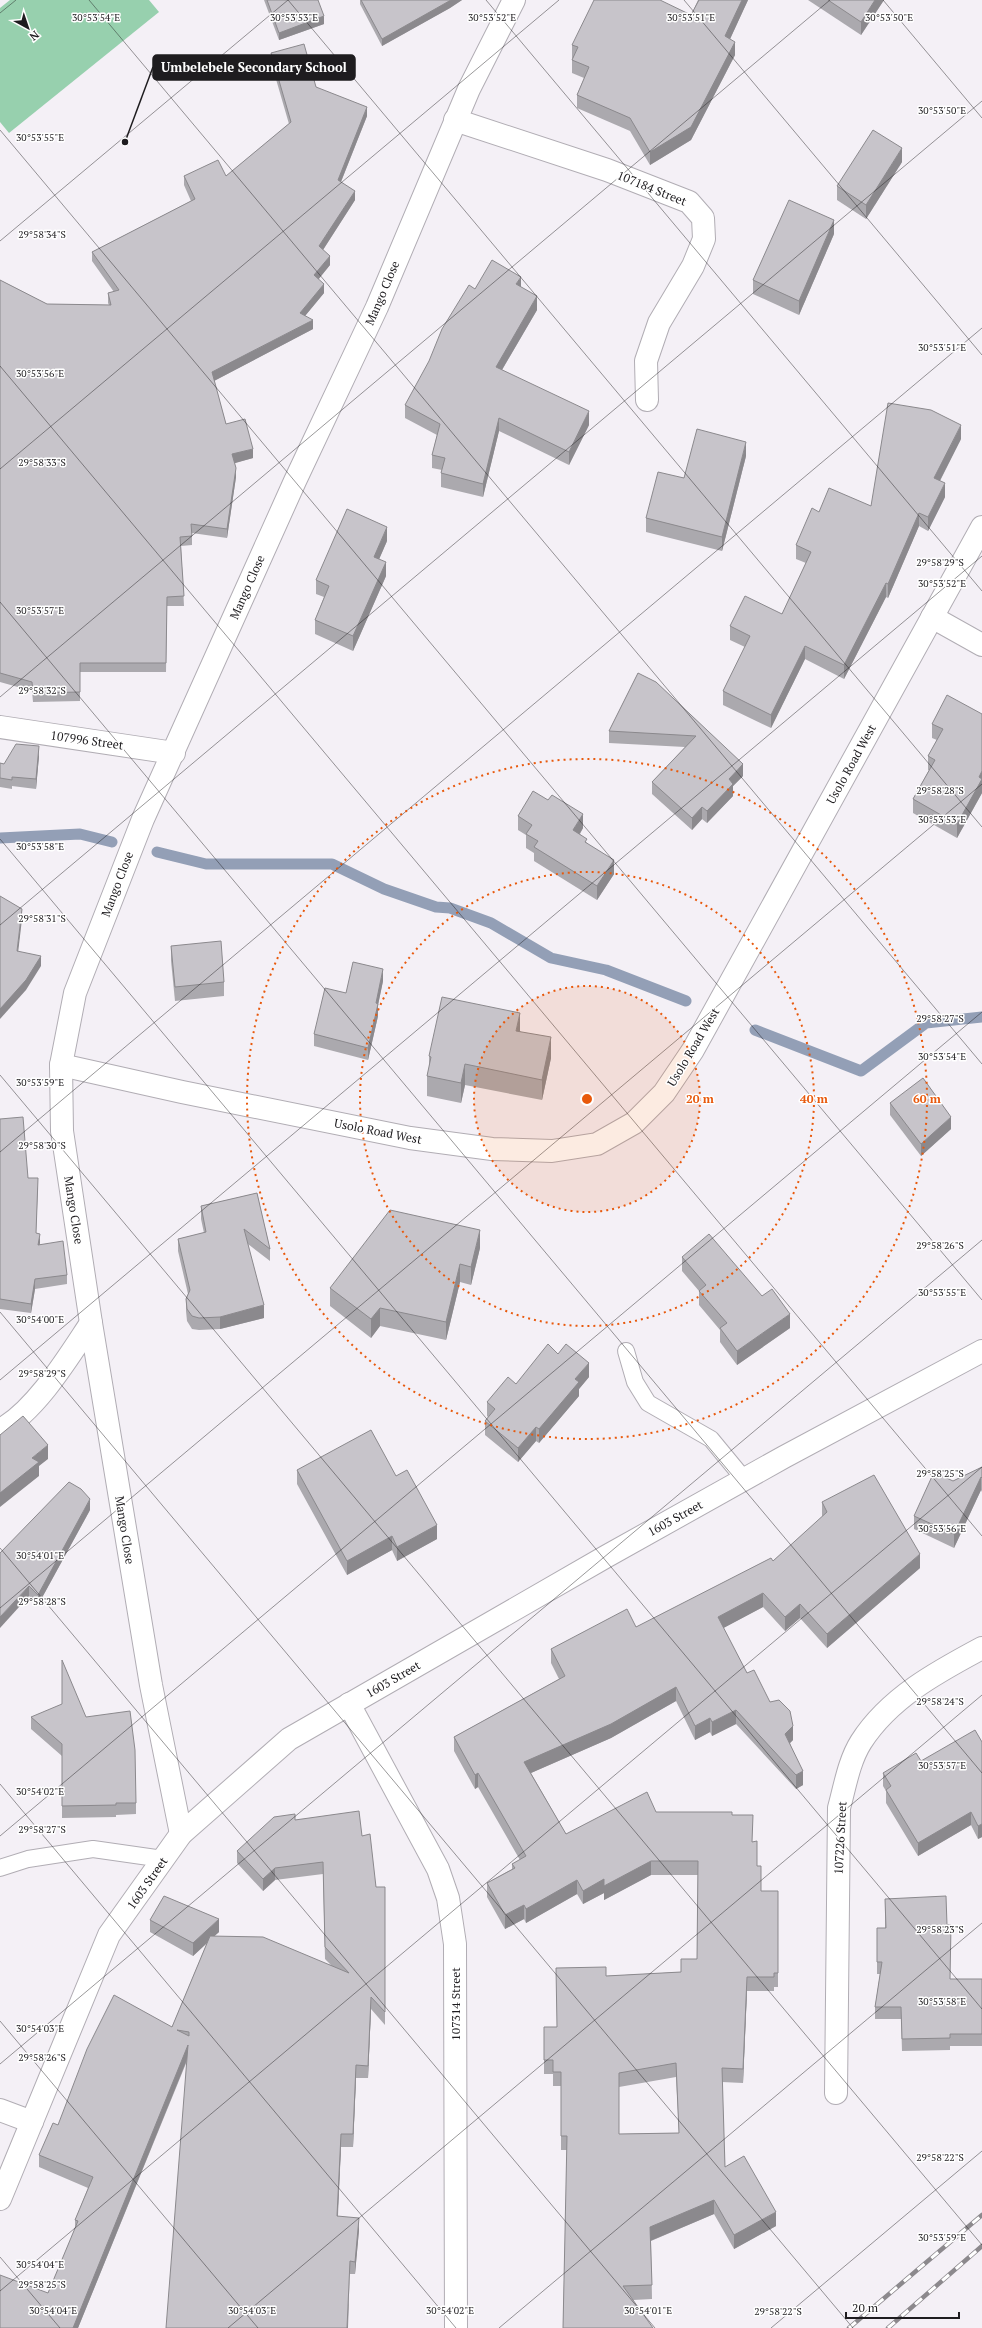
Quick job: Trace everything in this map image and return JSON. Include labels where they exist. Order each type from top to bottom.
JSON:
[{"type":"street","name":"Mango Close","points":[[181,1834],[151,1685],[91,1323],[62,1131],[61,1065],[75,993],[143,819],[174,753],[295,481],[377,307],[455,120],[514,0]]},
{"type":"street","name":"107184 Street","points":[[455,120],[607,170],[689,202],[703,218],[704,240],[693,266],[660,324],[646,361],[647,400]]},
{"type":"street","name":"Usolo Road West","points":[[61,1065],[182,1092],[410,1138],[492,1149],[552,1151],[597,1144],[634,1123],[664,1093],[693,1050],[982,527]]},
{"type":"street","points":[[932,616],[982,645]]},
{"type":"street","name":"107996 Street","points":[[0,727],[174,753]]},
{"type":"street","points":[[0,1430],[34,1401],[58,1373],[91,1323]]},
{"type":"street","name":"1603 Street","points":[[0,2199],[110,1936],[181,1834],[289,1739],[744,1479],[982,1351]]},
{"type":"street","name":"107226 Street","points":[[836,2093],[839,1808],[849,1768],[860,1742],[881,1716],[929,1676],[982,1648]]},
{"type":"street","name":"107314 Street","points":[[349,1704],[438,1869],[448,1898],[455,1944],[456,2328]]},
{"type":"street","points":[[0,2110],[32,2122]]},
{"type":"lane","points":[[626,1351],[635,1382],[648,1403],[711,1438],[744,1479]]},
{"type":"lane","points":[[0,1868],[28,1859],[93,1849],[163,1859]]},
{"type":"green space","points":[[10,0],[149,0],[159,12],[9,133],[0,122],[0,8]]},
{"type":"building","points":[[267,0],[318,0],[324,16],[279,33]]},
{"type":"building","points":[[361,0],[451,0],[382,39]]},
{"type":"building","points":[[594,0],[660,0],[691,15],[699,0],[742,0],[725,36],[735,42],[691,127],[650,152],[630,118],[577,95],[589,67],[572,60],[578,47],[572,45]]},
{"type":"building","points":[[828,0],[875,0],[861,22]]},
{"type":"building","points":[[304,44],[316,87],[367,107],[338,180],[355,191],[319,246],[330,256],[314,275],[324,284],[300,313],[313,320],[212,372],[226,424],[245,419],[253,449],[232,454],[236,468],[227,529],[191,524],[192,536],[180,537],[184,596],[167,597],[166,663],[80,663],[80,692],[33,693],[32,682],[0,673],[0,280],[47,304],[111,305],[108,293],[119,290],[92,252],[195,199],[184,176],[218,160],[226,176],[291,122],[271,53]]},
{"type":"building","points":[[873,130],[902,148],[866,205],[837,186]]},
{"type":"building","points":[[789,200],[834,220],[799,301],[753,280]]},
{"type":"building","points":[[492,260],[521,277],[516,284],[537,296],[496,367],[589,411],[569,452],[499,418],[483,484],[441,473],[445,458],[432,455],[440,424],[405,405],[429,361],[442,329],[469,285],[475,289]]},
{"type":"building","points":[[888,403],[931,410],[961,425],[934,478],[945,483],[928,517],[919,513],[888,584],[886,583],[844,665],[805,646],[771,715],[723,691],[750,636],[730,626],[745,596],[782,614],[811,552],[796,545],[812,508],[819,512],[829,488],[871,506]]},
{"type":"building","points":[[697,429],[746,442],[722,537],[646,518],[658,472],[684,478]]},
{"type":"building","points":[[347,509],[387,527],[374,557],[386,562],[353,636],[315,620],[329,586],[316,580]]},
{"type":"building","points":[[638,673],[656,682],[743,764],[729,779],[733,784],[707,811],[702,807],[692,818],[652,782],[696,736],[609,731]]},
{"type":"building","points":[[947,695],[982,714],[982,771],[979,777],[982,779],[957,824],[913,799],[935,760],[928,756],[943,729],[932,724]]},
{"type":"building","points":[[16,744],[39,746],[36,779],[12,777],[12,780],[0,778],[0,763],[4,764]]},
{"type":"building","points":[[533,791],[548,800],[552,795],[583,814],[573,830],[587,839],[585,842],[614,860],[597,886],[534,847],[538,841],[526,834],[532,825],[518,816]]},
{"type":"building","points":[[0,896],[22,909],[17,951],[41,956],[26,980],[0,1009]]},
{"type":"building","points":[[221,941],[224,982],[175,987],[171,946]]},
{"type":"building","points":[[353,962],[383,969],[376,1003],[378,1004],[368,1048],[314,1034],[325,988],[346,993]]},
{"type":"building","points":[[442,997],[520,1013],[516,1031],[551,1037],[542,1080],[465,1064],[461,1083],[427,1076],[431,1057],[429,1056]]},
{"type":"building","points":[[923,1078],[951,1117],[921,1144],[890,1103]]},
{"type":"building","points":[[23,1117],[28,1178],[38,1178],[36,1233],[40,1234],[38,1245],[63,1241],[67,1275],[35,1279],[31,1304],[0,1299],[0,1119]]},
{"type":"building","points":[[257,1193],[270,1249],[244,1229],[264,1305],[220,1317],[199,1318],[192,1316],[187,1309],[186,1299],[190,1290],[178,1239],[206,1232],[201,1206]]},
{"type":"building","points":[[390,1210],[480,1230],[471,1267],[460,1264],[446,1322],[380,1308],[371,1319],[330,1288]]},
{"type":"building","points":[[709,1234],[762,1296],[772,1289],[790,1314],[737,1351],[720,1328],[727,1323],[699,1291],[706,1285],[682,1257]]},
{"type":"building","points":[[548,1344],[558,1354],[566,1344],[589,1363],[575,1379],[579,1382],[539,1429],[536,1427],[518,1448],[485,1421],[495,1409],[487,1402],[508,1377],[516,1384]]},
{"type":"building","points":[[23,1416],[48,1445],[32,1458],[39,1462],[0,1493],[0,1435]]},
{"type":"building","points":[[371,1430],[396,1476],[407,1470],[437,1525],[397,1547],[392,1536],[347,1561],[297,1470]]},
{"type":"building","points":[[982,1467],[982,1478],[981,1477],[954,1534],[914,1516],[934,1472],[953,1481]]},
{"type":"building","points":[[874,1475],[920,1554],[827,1634],[800,1604],[785,1617],[763,1593],[718,1617],[747,1673],[754,1670],[770,1702],[779,1700],[790,1711],[793,1726],[785,1734],[803,1771],[796,1775],[736,1710],[712,1722],[710,1718],[695,1726],[676,1687],[611,1724],[524,1762],[566,1834],[647,1792],[656,1812],[732,1812],[732,1815],[753,1815],[752,1842],[757,1841],[757,1866],[761,1866],[761,1891],[778,1891],[778,1973],[774,1973],[774,1977],[747,1977],[743,2069],[722,2068],[725,2167],[744,2156],[776,2212],[734,2235],[714,2200],[650,2227],[652,2285],[623,2286],[653,2328],[563,2328],[567,2136],[561,2136],[561,2072],[553,2072],[553,2060],[544,2060],[544,2027],[557,2027],[556,1968],[606,1967],[606,1976],[681,1972],[681,1959],[697,1959],[698,1861],[651,1861],[604,1886],[604,1879],[583,1891],[577,1880],[526,1909],[524,1905],[505,1915],[487,1883],[515,1868],[512,1864],[526,1856],[478,1773],[475,1775],[454,1737],[565,1676],[551,1649],[627,1609],[636,1627],[771,1558],[773,1561],[827,1512],[822,1502]],"holes":[[[676,2063],[679,2133],[619,2134],[619,2073]]]},
{"type":"building","points":[[69,1482],[81,1489],[90,1499],[38,1595],[29,1586],[0,1617],[0,1553]]},
{"type":"building","points":[[62,1660],[86,1717],[130,1711],[135,1750],[136,1803],[62,1806],[62,1744],[31,1717],[62,1704]]},
{"type":"building","points":[[975,1730],[982,1742],[982,1824],[978,1826],[971,1812],[918,1843],[886,1790],[891,1786],[883,1773],[916,1753],[921,1761]]},
{"type":"building","points":[[359,1811],[362,1836],[370,1834],[376,1887],[385,1887],[385,2012],[371,1997],[368,2066],[356,2065],[353,2134],[341,2134],[337,2216],[359,2218],[355,2262],[350,2261],[347,2328],[166,2328],[188,2045],[73,2328],[0,2328],[0,2275],[48,2293],[78,2221],[75,2220],[93,2177],[39,2155],[53,2123],[58,2125],[87,2049],[114,1995],[172,2027],[210,1936],[263,1937],[349,1973],[325,1947],[323,1862],[275,1868],[263,1879],[237,1851],[274,1817],[295,1814],[295,1820]],"holes":[[[177,2030],[189,2032],[189,2036]]]},
{"type":"building","points":[[164,1896],[219,1919],[193,1943],[150,1920]]},
{"type":"building","points":[[946,1896],[947,1925],[951,1925],[950,1979],[982,1979],[982,2034],[950,2034],[950,2038],[902,2039],[901,2007],[875,2007],[882,1962],[877,1962],[877,1928],[886,1928],[885,1899]]},
{"type":"waterway","points":[[0,838],[80,834],[112,842]]},
{"type":"waterway","points":[[157,852],[206,864],[332,864],[384,889],[436,907],[450,908],[491,923],[551,958],[606,970],[686,1001]]},
{"type":"waterway","points":[[755,1030],[861,1071],[926,1023],[982,1017]]},
{"type":"railway","points":[[849,2328],[982,2215]]},
{"type":"railway","points":[[888,2328],[982,2246]]},
{"type":"place","name":"Umbelebele Secondary School","points":[[125,142]]}]
